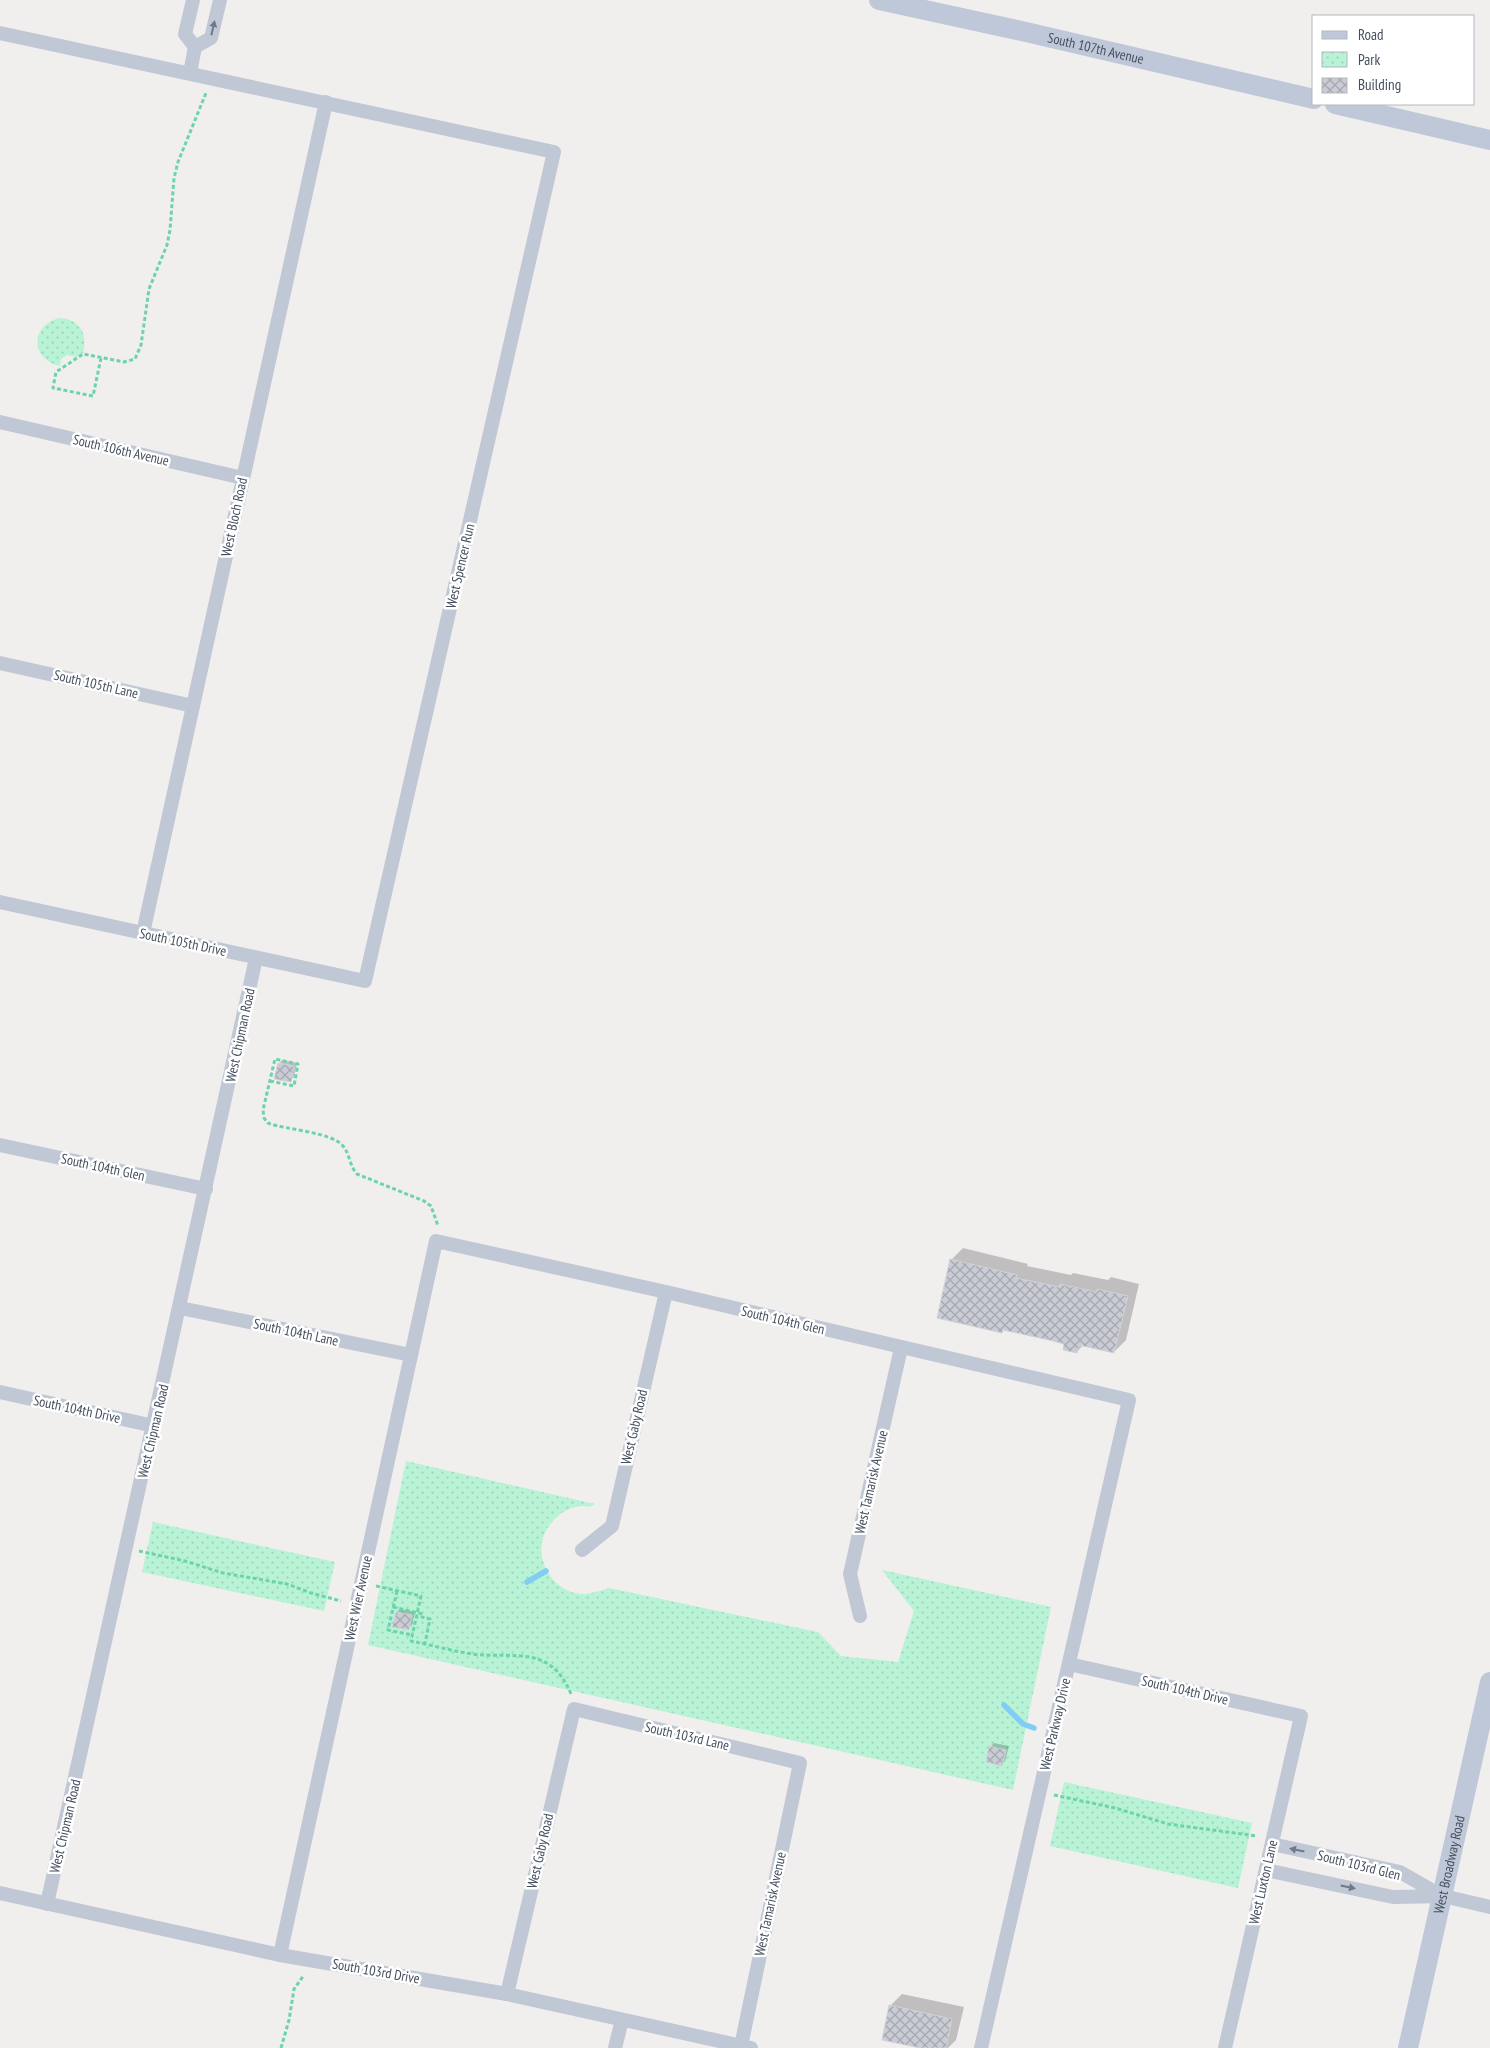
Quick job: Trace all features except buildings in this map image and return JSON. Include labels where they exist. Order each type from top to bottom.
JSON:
[{"type":"main road","name":"South 107th Avenue","points":[[879,0],[1312,99]]},
{"type":"main road","points":[[1339,105],[1490,140]]},
{"type":"main road","name":"West Broadway Road","points":[[1408,2048],[1490,1682]]},
{"type":"street","points":[[190,73],[195,47],[185,34],[192,0]]},
{"type":"street","points":[[195,47],[211,38],[220,0]]},
{"type":"street","points":[[0,33],[326,102]]},
{"type":"street","name":"West Spencer Run","points":[[326,102],[554,152],[365,981]]},
{"type":"street","name":"West Bloch Road","points":[[143,933],[326,102]]},
{"type":"street","name":"South 106th Avenue","points":[[0,422],[243,478]]},
{"type":"street","name":"South 105th Lane","points":[[0,663],[193,706]]},
{"type":"street","name":"South 105th Drive","points":[[0,902],[365,981]]},
{"type":"street","name":"West Chipman Road","points":[[47,1904],[256,958]]},
{"type":"street","name":"South 104th Glen","points":[[0,1145],[206,1189]]},
{"type":"street","name":"South 104th Glen","points":[[436,1241],[666,1292],[1129,1400]]},
{"type":"street","name":"West Wier Avenue","points":[[280,1955],[436,1241]]},
{"type":"street","name":"West Gaby Road","points":[[582,1550],[612,1526],[666,1292]]},
{"type":"street","name":"South 104th Lane","points":[[180,1308],[411,1355]]},
{"type":"street","name":"West Tamarisk Avenue","points":[[860,1616],[850,1574],[901,1348]]},
{"type":"street","name":"South 104th Drive","points":[[0,1392],[154,1426]]},
{"type":"street","name":"West Parkway Drive","points":[[981,2048],[1129,1400]]},
{"type":"street","name":"South 104th Drive","points":[[1069,1664],[1301,1716]]},
{"type":"street","name":"West Gaby Road","points":[[507,1994],[574,1709]]},
{"type":"street","name":"South 103rd Lane","points":[[574,1709],[800,1763]]},
{"type":"street","name":"West Luxton Lane","points":[[1226,2048],[1301,1716]]},
{"type":"street","name":"West Tamarisk Avenue","points":[[746,2047],[800,1763]]},
{"type":"street","name":"South 103rd Glen","points":[[1272,1844],[1400,1872],[1443,1896]]},
{"type":"street","name":"South 103rd Glen","points":[[1266,1870],[1393,1896],[1443,1896]]},
{"type":"street","name":"South 103rd Drive","points":[[0,1893],[280,1955],[507,1994],[746,2047]]},
{"type":"street","points":[[1443,1896],[1490,1907]]},
{"type":"street","points":[[615,2048],[622,2020]]},
{"type":"path","points":[[101,358],[93,396],[53,388],[56,372],[83,354],[130,362],[135,359],[138,353],[149,289],[167,245],[174,178],[178,162],[211,78]]},
{"type":"path","points":[[270,1081],[294,1086],[298,1064],[274,1059],[263,1110],[264,1118],[268,1123],[340,1142],[345,1148],[351,1168],[356,1174],[414,1196],[431,1206],[439,1229],[436,1241]]},
{"type":"path","points":[[127,1548],[185,1561],[217,1572],[287,1584],[310,1593],[356,1605]]},
{"type":"path","points":[[361,1583],[421,1596],[411,1640],[470,1653],[528,1656],[538,1658],[549,1664],[560,1673],[572,1694],[574,1709]]},
{"type":"path","points":[[397,1591],[388,1630],[412,1635]]},
{"type":"path","points":[[393,1607],[417,1612],[423,1614],[422,1617],[430,1619],[425,1644]]},
{"type":"path","points":[[1040,1792],[1115,1808],[1168,1824],[1225,1830],[1257,1836],[1258,1830]]},
{"type":"path","points":[[281,2048],[289,2020],[291,1999],[299,1980],[304,1975],[306,1959]]},
{"type":"green space","points":[[60,318],[73,321],[81,329],[84,346],[83,353],[76,357],[67,355],[61,359],[60,366],[43,357],[39,350],[38,342],[39,334],[43,327]]},
{"type":"green space","points":[[406,1461],[595,1504],[571,1508],[561,1513],[547,1529],[542,1540],[543,1562],[555,1582],[564,1589],[574,1593],[586,1594],[609,1588],[818,1632],[841,1656],[898,1662],[914,1611],[882,1570],[1051,1607],[1013,1790],[368,1645]]},
{"type":"green space","points":[[153,1522],[335,1562],[324,1611],[142,1572]]},
{"type":"green space","points":[[1064,1782],[1252,1823],[1238,1888],[1050,1846]]},
{"type":"waterway","points":[[527,1582],[546,1571]]},
{"type":"waterway","points":[[1004,1705],[1023,1724],[1034,1728]]}]
